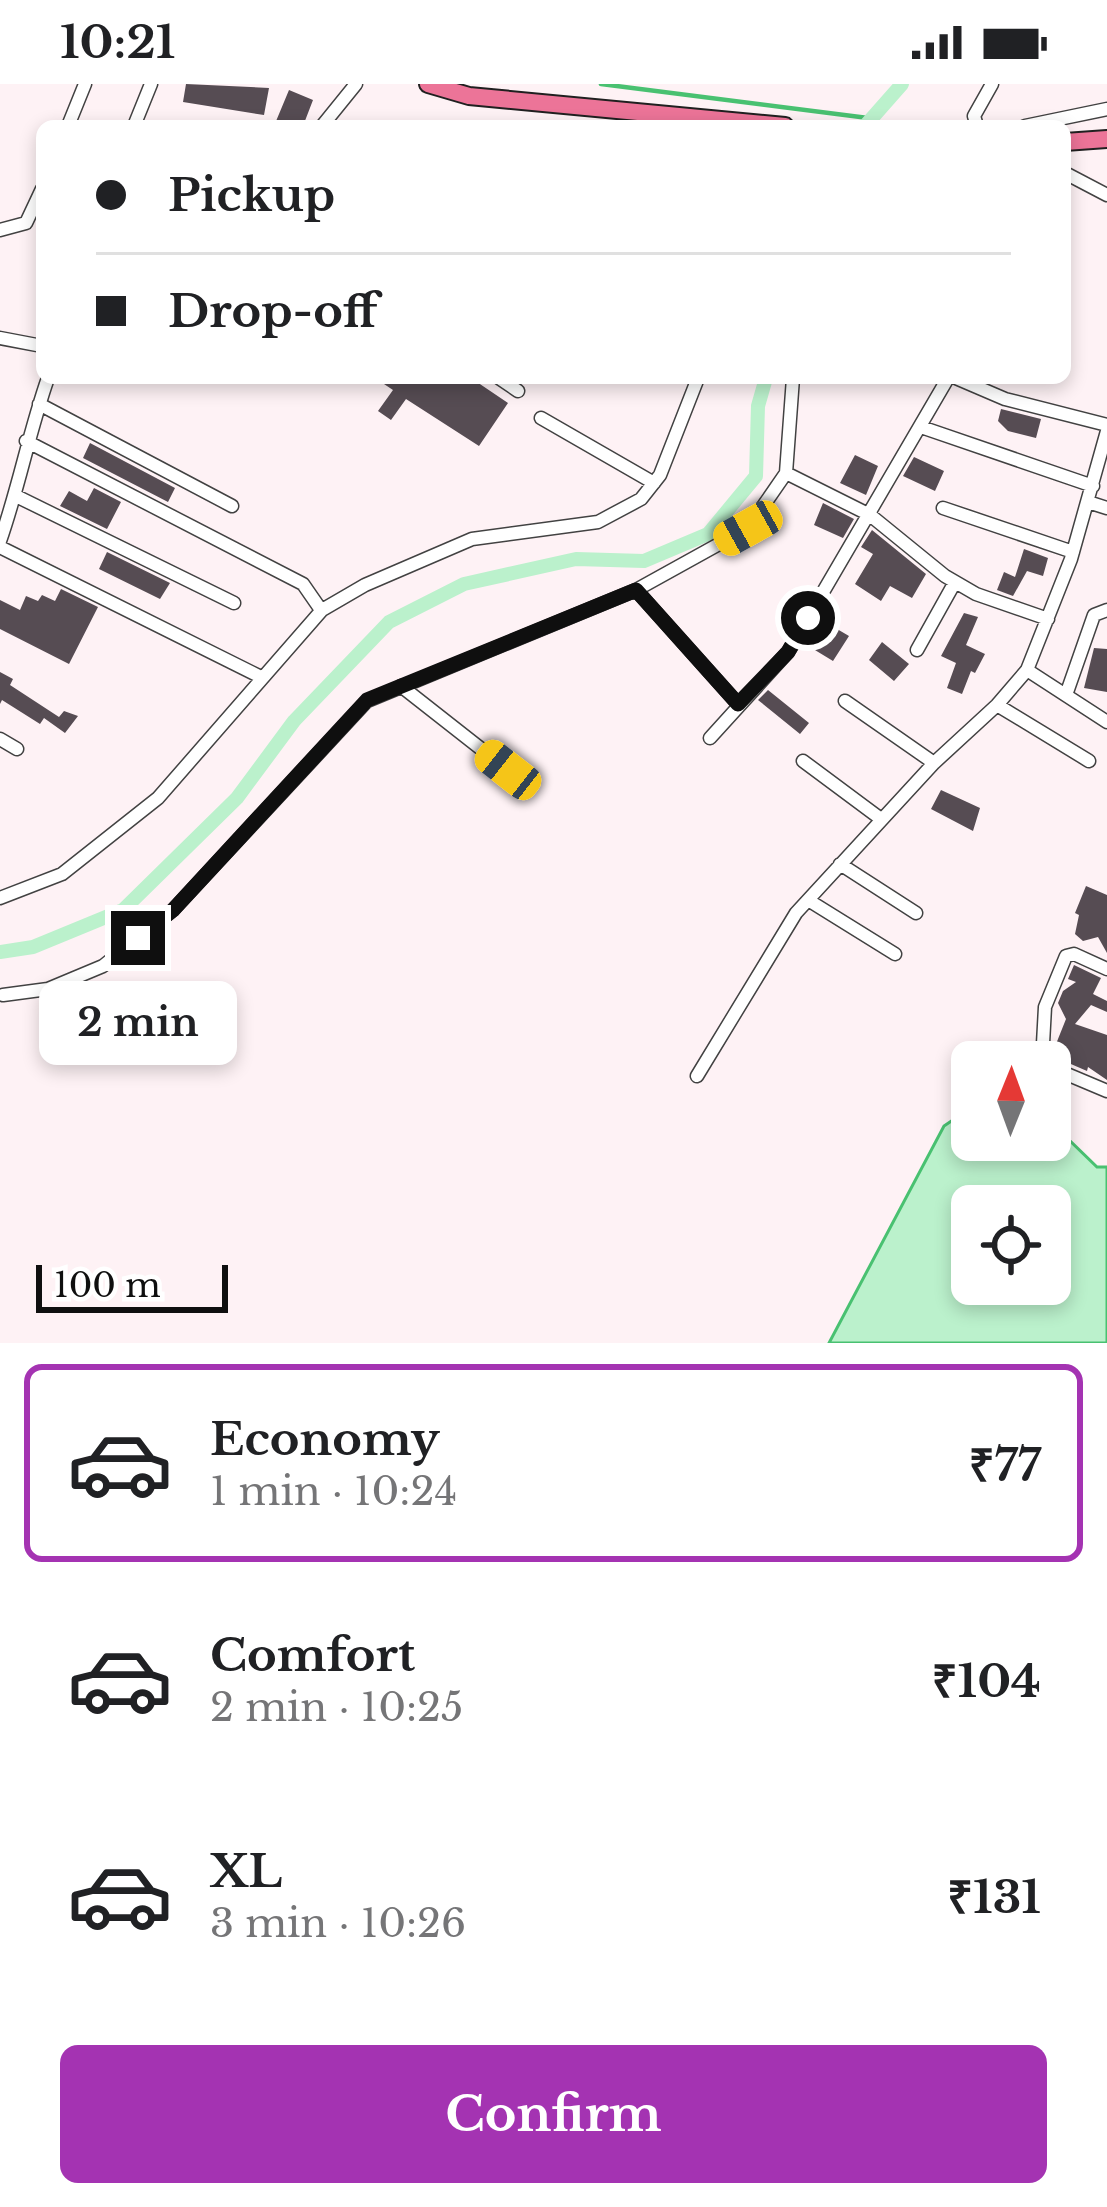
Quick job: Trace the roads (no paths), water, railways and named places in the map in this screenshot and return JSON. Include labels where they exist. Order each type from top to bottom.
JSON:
[{"type":"main road","points":[[428,84],[733,120]]},
{"type":"main road","points":[[1071,142],[1107,139]]},
{"type":"street","points":[[70,120],[85,84]]},
{"type":"street","points":[[136,120],[151,84]]},
{"type":"street","points":[[327,120],[356,84]]},
{"type":"street","points":[[975,120],[992,84]]},
{"type":"street","points":[[1054,120],[1107,109]]},
{"type":"street","points":[[1071,178],[1107,194]]},
{"type":"street","points":[[0,230],[26,223],[36,202]]},
{"type":"street","points":[[0,338],[36,345]]},
{"type":"street","points":[[46,384],[0,544],[261,677]]},
{"type":"street","points":[[508,384],[518,391]]},
{"type":"street","points":[[0,898],[62,874],[158,798],[321,610],[365,584],[472,539],[598,522],[641,499],[654,483],[695,384]]},
{"type":"street","points":[[3,995],[48,989],[103,967],[173,910],[367,700],[636,590],[748,528],[786,472],[793,384]]},
{"type":"street","points":[[710,738],[788,652],[948,384]]},
{"type":"street","points":[[697,1076],[808,900],[1027,670],[1048,619],[1073,552],[1107,428],[967,384]]},
{"type":"street","points":[[39,404],[232,506]]},
{"type":"street","points":[[541,418],[654,483]]},
{"type":"street","points":[[921,427],[1093,486]]},
{"type":"street","points":[[26,441],[303,584],[321,610]]},
{"type":"street","points":[[786,472],[869,515],[955,581],[1048,619]]},
{"type":"street","points":[[16,496],[234,603]]},
{"type":"street","points":[[1088,502],[1107,508]]},
{"type":"street","points":[[943,508],[1073,552]]},
{"type":"street","points":[[916,650],[955,581]]},
{"type":"street","points":[[636,590],[738,704]]},
{"type":"street","points":[[1066,695],[1094,615],[1107,610]]},
{"type":"street","points":[[1027,670],[1107,722]]},
{"type":"street","points":[[401,686],[508,770]]},
{"type":"street","points":[[845,701],[934,763]]},
{"type":"street","points":[[997,705],[1089,761]]},
{"type":"street","points":[[0,740],[17,749]]},
{"type":"street","points":[[803,761],[881,819]]},
{"type":"street","points":[[839,864],[916,913]]},
{"type":"street","points":[[808,900],[895,954]]},
{"type":"street","points":[[1043,1041],[1045,1007],[1066,956],[1107,969]]},
{"type":"street","points":[[1071,1075],[1107,1090]]},
{"type":"waterway","points":[[601,84],[868,118]]},
{"type":"waterway","points":[[870,120],[902,84]]},
{"type":"waterway","points":[[0,952],[33,947],[123,910],[237,798],[294,721],[389,622],[464,584],[576,559],[644,561],[708,534],[756,476],[758,406],[764,384]]}]
